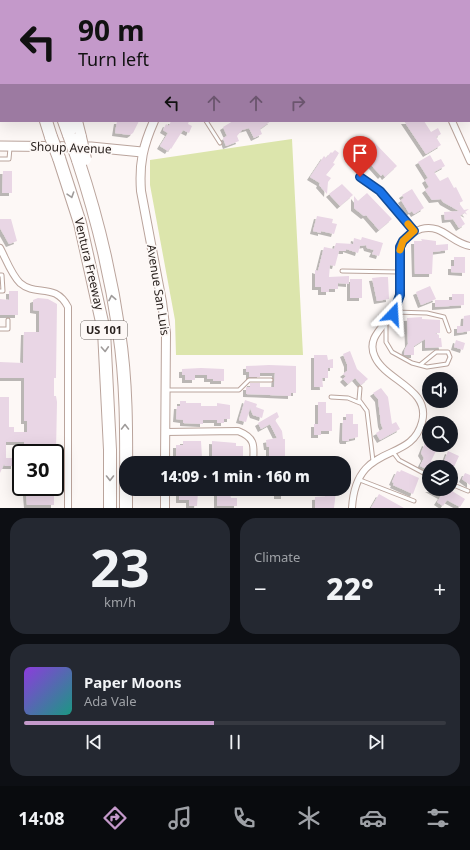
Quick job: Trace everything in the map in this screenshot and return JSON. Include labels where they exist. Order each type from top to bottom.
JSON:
[{"type":"highway","name":"Ventura Freeway","points":[[46,122],[80,223],[104,330],[110,450],[110,508]]},
{"type":"highway","name":"Ventura Freeway","points":[[65,122],[74,136],[81,160],[119,332],[125,416],[126,508]]},
{"type":"highway","points":[[74,136],[76,122]]},
{"type":"main road","name":"Shoup Avenue","points":[[0,146],[91,147],[142,152]]},
{"type":"street","name":"Avenue San Luis","points":[[154,122],[142,152],[141,191],[162,302],[166,333],[165,456]]},
{"type":"street","points":[[452,122],[470,161]]},
{"type":"street","points":[[352,508],[355,487],[358,479],[373,461],[408,444],[422,423],[423,412],[421,402],[415,394],[379,364],[374,356],[373,339],[394,312],[400,295],[400,247],[403,241],[414,231],[427,227],[435,228],[458,242],[470,246]]},
{"type":"street","points":[[0,248],[15,277],[20,282],[31,288],[50,290],[58,294],[64,299],[68,307],[68,508]]},
{"type":"street","points":[[165,432],[238,431],[248,435],[254,445],[253,456]]},
{"type":"street","points":[[165,496],[165,508]]},
{"type":"lane","points":[[207,122],[220,143]]},
{"type":"lane","points":[[0,159],[9,159],[10,146]]},
{"type":"lane","points":[[360,177],[380,191],[414,231]]},
{"type":"lane","points":[[342,271],[399,272]]},
{"type":"lane","points":[[0,275],[2,275],[3,291],[0,291]]},
{"type":"lane","points":[[394,312],[427,313],[444,317],[449,331]]},
{"type":"lane","points":[[0,329],[8,329],[8,320]]},
{"type":"lane","points":[[386,321],[386,342],[392,352],[412,363],[427,367],[447,364],[450,357],[448,352],[436,352],[420,365]]},
{"type":"lane","points":[[166,390],[239,390],[249,380],[271,380]]},
{"type":"lane","points":[[360,388],[359,400],[367,411],[373,461]]},
{"type":"lane","points":[[332,397],[348,398],[361,404]]},
{"type":"lane","points":[[393,451],[399,460],[422,472]]},
{"type":"lane","points":[[358,479],[414,501]]},
{"type":"lane","points":[[458,487],[468,491]]},
{"type":"green space","points":[[292,139],[303,355],[176,355],[175,320],[150,185],[150,160]]},
{"type":"building","points":[[117,122],[138,122],[133,133],[130,135],[115,133]]},
{"type":"building","points":[[171,122],[189,122],[188,124],[192,126],[189,133],[183,130],[171,149],[170,148],[168,151],[160,146],[168,133],[163,130],[166,124],[169,126]]},
{"type":"building","points":[[231,122],[270,122],[260,129],[262,134],[254,138],[249,128],[242,130],[237,136],[239,141],[226,146],[223,138],[227,136],[223,127]]},
{"type":"building","points":[[405,122],[425,122],[431,132],[438,128],[441,134],[436,137],[441,145],[426,154]]},
{"type":"building","points":[[372,140],[397,166],[385,177],[383,174],[381,176],[364,157],[368,153],[366,151],[370,147],[367,144]]},
{"type":"building","points":[[335,150],[339,153],[333,163],[335,164],[326,175],[331,178],[328,182],[327,194],[319,185],[320,183],[310,177],[324,156],[326,158]]},
{"type":"building","points":[[430,155],[434,162],[441,159],[445,166],[434,172],[440,181],[448,177],[454,188],[456,187],[463,201],[459,203],[464,210],[469,209],[465,212],[468,215],[464,213],[460,216],[465,224],[459,228],[453,219],[445,220],[444,212],[459,211],[443,202],[441,199],[432,200],[425,190],[429,187],[425,180],[428,178],[418,162]]},
{"type":"building","points":[[3,171],[12,171],[12,193],[2,193]]},
{"type":"building","points":[[342,184],[353,195],[340,206],[329,194]]},
{"type":"building","points":[[412,189],[424,208],[414,214],[412,211],[409,213],[401,200],[404,198],[402,195]]},
{"type":"building","points":[[367,193],[392,219],[379,230],[366,215],[364,216],[354,208],[354,196],[358,201]]},
{"type":"building","points":[[317,216],[333,219],[332,223],[337,224],[334,234],[313,231]]},
{"type":"building","points":[[0,219],[11,219],[17,241],[9,244],[0,228]]},
{"type":"building","points":[[362,237],[383,243],[379,256],[372,254],[374,250],[367,248],[366,245],[360,246],[358,253],[346,249],[346,251],[339,251],[335,266],[330,265],[329,277],[349,276],[349,284],[338,283],[338,289],[329,289],[329,292],[321,292],[321,287],[315,287],[315,270],[318,271],[324,247],[334,249],[336,243],[353,244],[354,238],[361,240]]},
{"type":"building","points":[[421,239],[436,241],[436,245],[448,244],[448,250],[433,252],[432,274],[415,274],[414,241],[422,241]]},
{"type":"building","points":[[454,257],[465,257],[465,273],[451,272],[451,266],[454,266]]},
{"type":"building","points":[[388,277],[389,299],[377,301],[372,278]]},
{"type":"building","points":[[350,279],[362,279],[362,298],[350,298]]},
{"type":"building","points":[[430,286],[436,299],[421,305],[416,292]]},
{"type":"building","points":[[9,291],[18,291],[18,315],[0,315],[0,299],[9,300]]},
{"type":"building","points":[[452,294],[464,294],[464,305],[435,307],[435,300],[452,300]]},
{"type":"building","points":[[38,298],[48,299],[57,304],[56,378],[54,378],[54,396],[56,396],[57,402],[56,444],[24,444],[24,442],[6,442],[6,458],[12,458],[12,466],[5,466],[4,464],[0,473],[0,397],[9,397],[9,427],[14,427],[14,432],[27,432],[27,421],[24,421],[24,378],[0,378],[0,362],[23,363],[24,332],[39,332],[39,311],[33,310],[33,300]]},
{"type":"building","points":[[470,315],[470,331],[457,333],[457,326],[463,326],[464,316]]},
{"type":"building","points":[[422,317],[422,319],[440,320],[440,333],[435,333],[439,335],[439,338],[441,338],[442,347],[425,348],[425,339],[414,346],[414,355],[404,355],[408,344],[407,318]]},
{"type":"building","points":[[456,340],[465,343],[463,350],[454,347]]},
{"type":"building","points":[[350,351],[357,369],[368,379],[361,385],[355,378],[348,384],[343,379],[346,376],[343,374],[347,371],[347,364],[343,354]]},
{"type":"building","points":[[314,355],[327,355],[328,360],[333,359],[333,368],[328,368],[328,378],[322,378],[323,387],[314,387]]},
{"type":"building","points":[[246,366],[296,366],[296,393],[291,393],[291,396],[246,394],[246,387],[250,387],[250,383],[260,383],[260,387],[274,387],[275,373],[260,373],[260,377],[249,377],[249,372],[246,372]]},
{"type":"building","points":[[182,369],[224,369],[224,381],[213,381],[213,379],[207,379],[207,375],[195,375],[195,380],[185,380],[185,375],[182,375]]},
{"type":"building","points":[[381,388],[388,397],[392,424],[396,422],[400,429],[380,440],[376,433],[383,429],[378,399],[373,393]]},
{"type":"building","points":[[245,400],[257,404],[256,407],[264,410],[262,418],[253,415],[250,408],[246,422],[239,420]]},
{"type":"building","points":[[180,401],[186,401],[186,403],[201,403],[201,406],[217,406],[217,403],[230,405],[230,419],[224,419],[224,423],[217,423],[217,420],[203,420],[203,424],[183,423],[183,420],[176,419],[177,406],[180,406]]},
{"type":"building","points":[[318,402],[326,402],[326,413],[332,413],[332,431],[321,431],[321,435],[314,435],[314,424],[318,424]]},
{"type":"building","points":[[277,412],[279,417],[275,420],[282,431],[283,439],[285,439],[285,456],[269,456],[269,447],[267,447],[266,440],[277,438],[270,424],[261,429],[258,423]]},
{"type":"building","points":[[346,414],[353,414],[353,424],[358,424],[358,437],[349,439],[349,441],[343,441],[343,420],[346,420]]},
{"type":"building","points":[[183,441],[201,441],[202,456],[176,456],[176,445],[183,445]]},
{"type":"building","points":[[212,441],[236,443],[236,446],[243,446],[243,456],[212,456]]},
{"type":"building","points":[[422,450],[422,452],[436,452],[432,460],[423,460],[424,458],[421,453]]},
{"type":"building","points":[[448,452],[459,456],[457,460],[445,460]]},
{"type":"building","points":[[401,470],[419,478],[413,494],[393,485],[394,483],[392,482],[397,471],[400,472]]},
{"type":"building","points":[[465,473],[470,475],[470,485],[462,479]]},
{"type":"building","points":[[379,494],[404,508],[371,508]]},
{"type":"building","points":[[458,495],[465,499],[460,507],[447,500],[443,506],[437,502],[441,496],[458,496]]},
{"type":"building","points":[[26,496],[54,496],[54,505],[27,505]]},
{"type":"building","points":[[179,496],[198,496],[197,506],[189,506],[189,500],[179,500]]},
{"type":"building","points":[[217,496],[231,496],[231,498],[237,498],[237,506],[217,506]]},
{"type":"building","points":[[335,496],[334,508],[315,508],[315,497]]},
{"type":"slow traffic","points":[[400,250],[403,241],[414,231],[408,224]]},
{"type":"route","points":[[360,177],[380,191],[414,231],[403,241],[400,247],[400,295],[393,314]]}]
